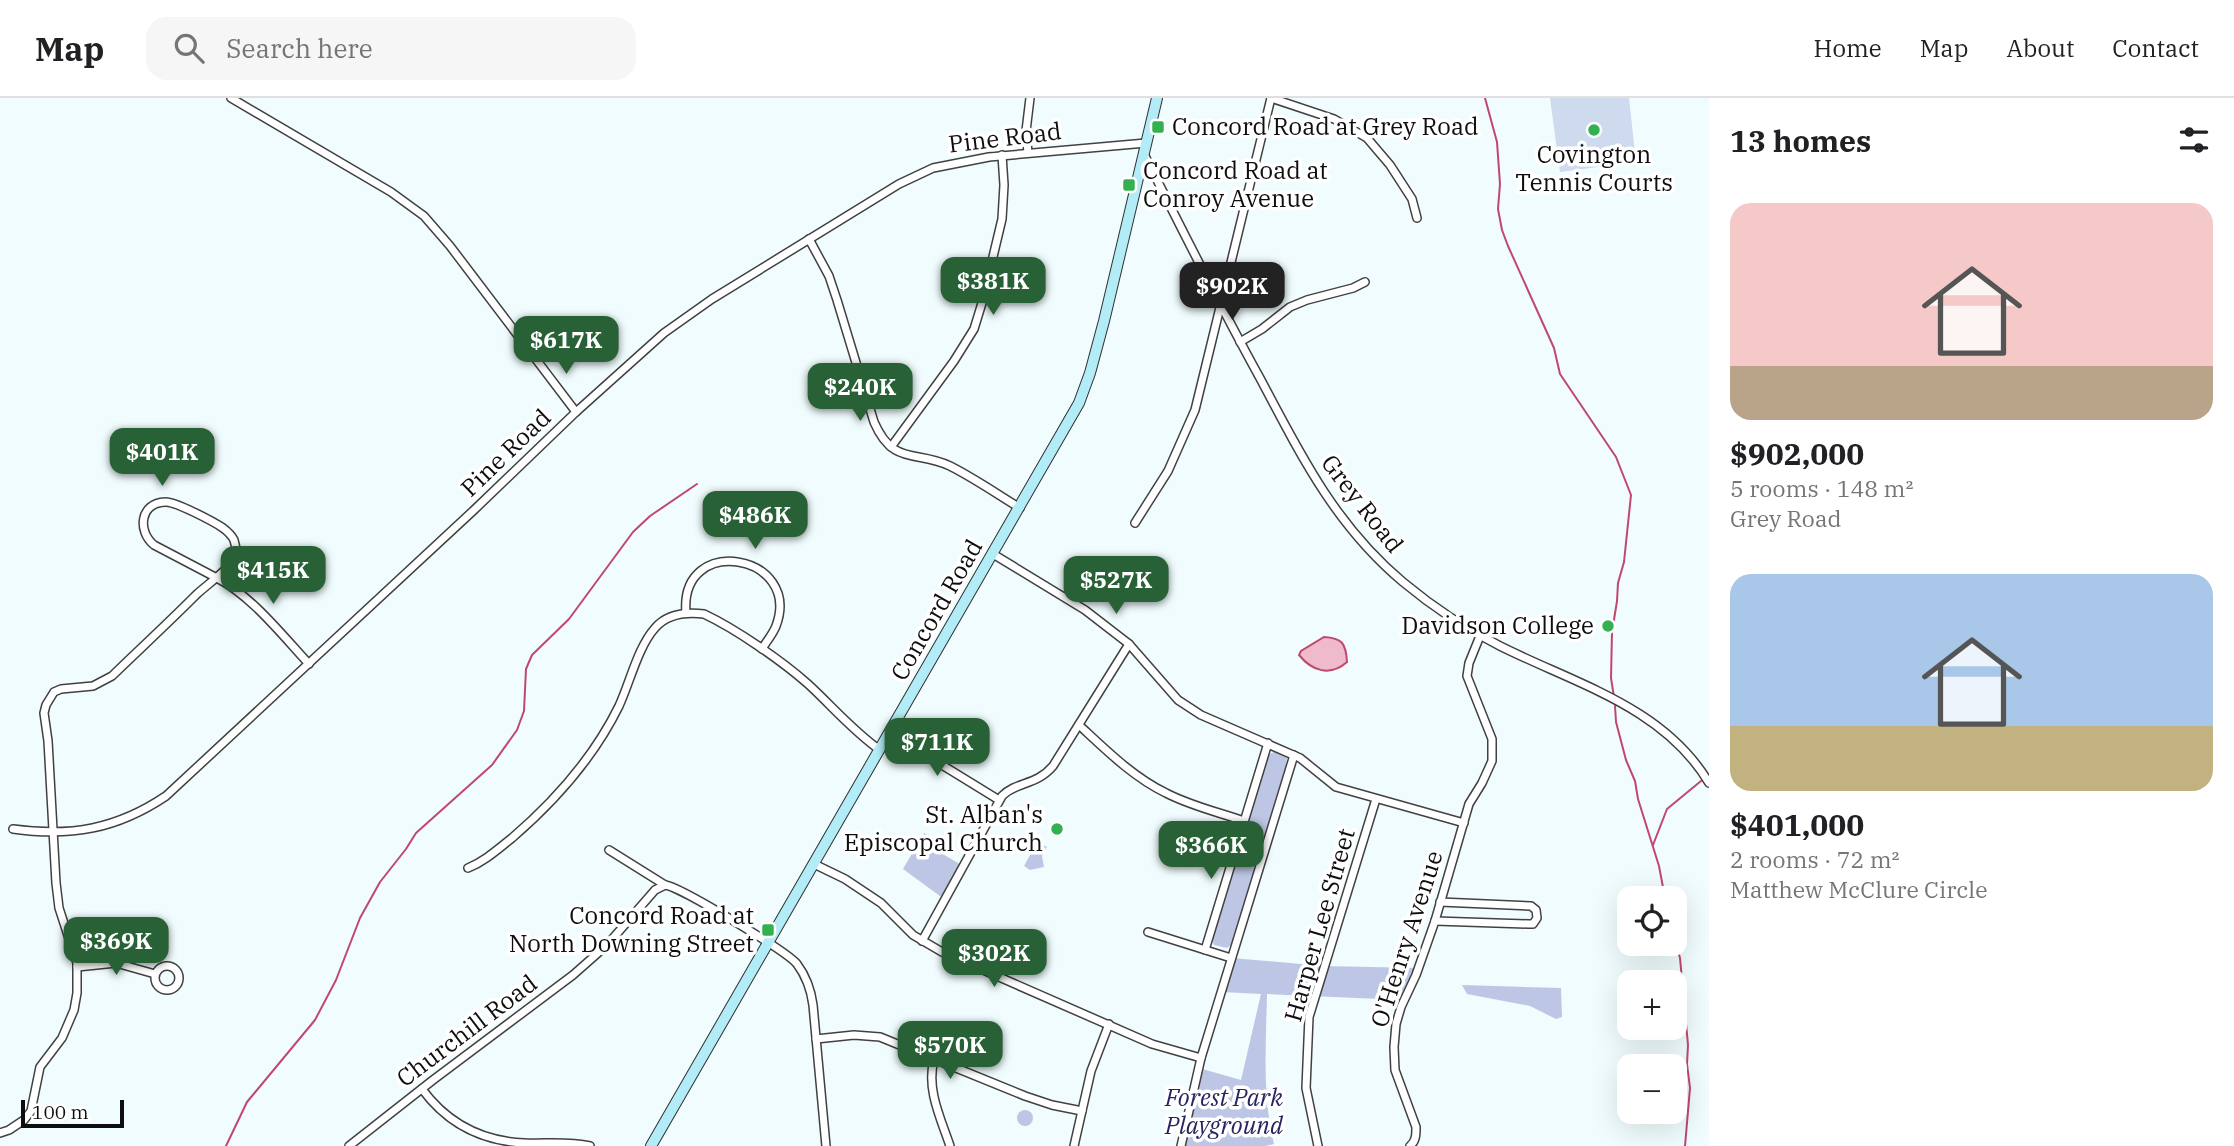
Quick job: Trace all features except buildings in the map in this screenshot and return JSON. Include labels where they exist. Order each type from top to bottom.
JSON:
[{"type":"main road","name":"Concord Road","points":[[652,1146],[1020,508],[1085,390],[1157,98]]},
{"type":"street","points":[[231,98],[391,192],[424,216],[450,246],[576,412]]},
{"type":"street","points":[[1028,153],[1026,131],[1030,98]]},
{"type":"street","points":[[1135,523],[1168,471],[1191,421],[1222,307],[1271,98],[1334,119],[1367,138],[1390,165],[1412,200],[1417,218]]},
{"type":"street","name":"Pine Road","points":[[13,829],[53,833],[102,827],[153,805],[187,778],[576,412],[672,327],[809,239],[914,176],[945,164],[1002,155],[1145,148]]},
{"type":"street","name":"Grey Road","points":[[1145,148],[1222,307],[1308,470],[1352,531],[1405,584],[1480,636],[1630,707],[1652,721],[1688,753],[1709,783]]},
{"type":"street","points":[[891,447],[974,329],[1002,219],[1002,155]]},
{"type":"street","points":[[809,239],[837,300],[879,433],[891,447],[907,456],[951,467],[1020,508]]},
{"type":"street","points":[[1240,342],[1290,307],[1365,282]]},
{"type":"street","points":[[0,1133],[24,1120],[31,1111],[40,1067],[62,1038],[74,1010],[77,993],[77,967],[59,908],[44,713],[49,698],[61,689],[93,686],[106,681],[215,578],[233,561],[235,555],[234,541],[224,528],[172,503],[165,502],[152,507],[143,520],[144,534],[148,540],[215,578],[234,589],[252,604],[309,664]]},
{"type":"street","points":[[993,554],[1085,610],[1129,644],[1184,705],[1201,715],[1294,755],[1336,787],[1464,823]]},
{"type":"street","points":[[686,613],[687,592],[696,576],[703,570],[719,562],[728,561],[755,566],[770,581],[778,599],[776,626],[762,649]]},
{"type":"street","points":[[468,868],[483,860],[521,830],[564,788],[605,731],[652,632],[667,619],[686,613],[704,614],[762,649],[808,685],[850,726],[880,750]]},
{"type":"street","name":"O'Henry Avenue","points":[[1410,1146],[1416,1136],[1416,1127],[1395,1070],[1394,1035],[1401,1007],[1416,975],[1435,920],[1469,804],[1490,768],[1493,753],[1489,732],[1467,676],[1469,663],[1480,636]]},
{"type":"street","points":[[922,941],[999,800],[1007,791],[1037,780],[1048,771],[1129,644]]},
{"type":"street","points":[[1079,725],[1130,770],[1155,787],[1180,800],[1244,821]]},
{"type":"street","points":[[890,733],[999,800]]},
{"type":"street","points":[[1205,950],[1268,743]]},
{"type":"street","points":[[1181,1146],[1201,1058],[1294,755]]},
{"type":"street","name":"Harper Lee Street","points":[[1318,1146],[1306,1088],[1309,1017],[1376,799]]},
{"type":"street","points":[[609,850],[768,943],[795,962],[807,983],[813,1005],[825,1146]]},
{"type":"street","points":[[814,864],[845,879],[881,903],[893,912],[908,930],[942,952],[1152,1044],[1201,1058]]},
{"type":"street","name":"Churchill Road","points":[[349,1146],[573,975],[607,945],[655,890],[665,885]]},
{"type":"street","points":[[1435,920],[1533,924],[1537,918],[1536,910],[1531,906],[1440,902]]},
{"type":"street","points":[[1148,932],[1231,958]]},
{"type":"street","points":[[77,967],[116,963],[155,974]]},
{"type":"street","points":[[1074,1146],[1095,1056],[1109,1024]]},
{"type":"street","points":[[816,1039],[854,1035],[880,1037],[1025,1097],[1082,1111]]},
{"type":"street","points":[[934,1060],[933,1092],[950,1146]]},
{"type":"street","points":[[422,1089],[450,1119],[476,1134],[507,1142],[576,1143],[590,1146]]},
{"type":"green space","points":[[1276,751],[1287,757],[1286,766],[1231,945],[1227,948],[1214,945],[1212,940],[1268,755]]},
{"type":"green space","points":[[924,833],[930,836],[929,846],[963,866],[944,899],[903,869]]},
{"type":"green space","points":[[1037,842],[1047,847],[1042,856],[1044,867],[1030,870],[1024,866]]},
{"type":"green space","name":"Forest Park Playground","points":[[1232,958],[1324,966],[1418,968],[1403,1000],[1267,994],[1266,1088],[1274,1144],[1182,1146],[1199,1068],[1241,1080],[1261,994],[1222,992]]},
{"type":"green space","points":[[1462,985],[1561,988],[1562,1017],[1556,1019],[1530,1006],[1467,994]]},
{"type":"green space","points":[[1025,1110],[1031,1112],[1031,1124],[1025,1126],[1019,1124],[1017,1118],[1019,1112]]},
{"type":"shaded area","name":"Covington Tennis Courts","points":[[1550,98],[1629,98],[1636,162],[1560,172]]},
{"type":"shaded area","points":[[1324,637],[1339,640],[1346,650],[1347,662],[1341,667],[1328,671],[1315,668],[1299,655]]},
{"type":"waterway","points":[[1485,98],[1497,142],[1500,184],[1498,209],[1502,230],[1554,348],[1560,374],[1616,457],[1631,495],[1624,562],[1618,583],[1612,632],[1611,678],[1614,697]]},
{"type":"waterway","points":[[226,1146],[247,1102],[315,1020],[336,980],[360,918],[380,882],[416,833],[492,765],[517,730],[524,711],[526,669],[532,655],[569,619],[633,532],[650,516],[697,484]]},
{"type":"waterway","points":[[1615,706],[1616,722],[1626,760],[1635,781],[1663,886]]},
{"type":"waterway","points":[[1653,845],[1667,809],[1701,781]]},
{"type":"waterway","points":[[1679,956],[1690,1088],[1685,1146]]},
{"type":"place","name":"Concord Road at Grey Road","points":[[1158,127]]},
{"type":"place","name":"Covington Tennis Courts","points":[[1594,130]]},
{"type":"place","name":"Concord Road at Conroy Avenue","points":[[1129,185]]},
{"type":"place","name":"Davidson College","points":[[1608,626]]},
{"type":"place","name":"St. Alban's Episcopal Church","points":[[1057,829]]},
{"type":"place","name":"Concord Road at North Downing Street","points":[[768,930]]}]
